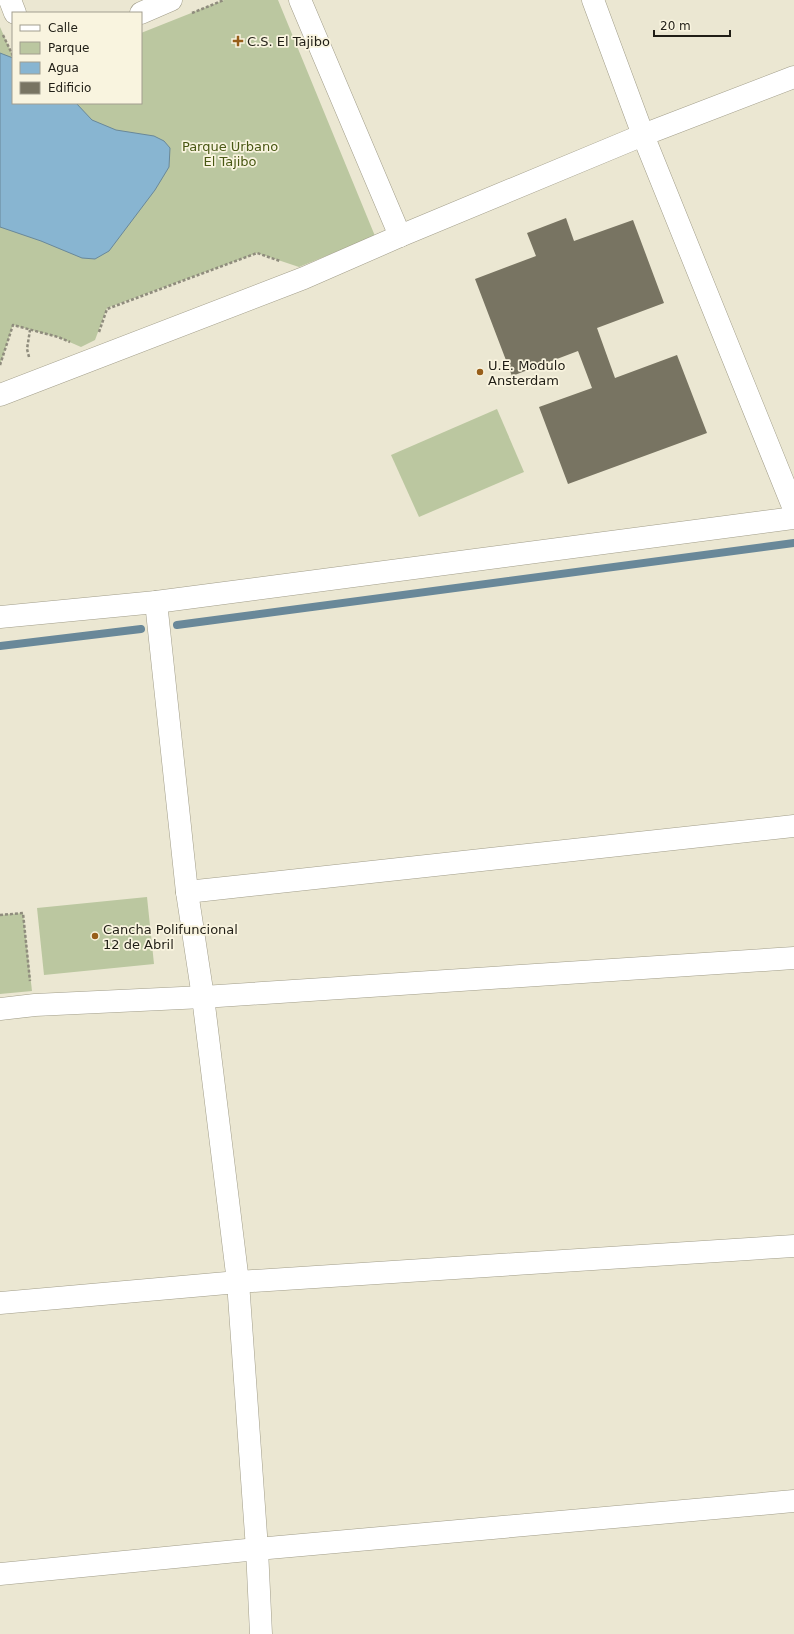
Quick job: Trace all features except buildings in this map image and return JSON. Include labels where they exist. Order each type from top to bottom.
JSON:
[{"type":"street","points":[[10,0],[15,12]]},
{"type":"street","points":[[142,13],[172,0]]},
{"type":"street","points":[[300,0],[400,236]]},
{"type":"street","points":[[593,0],[643,135],[794,509]]},
{"type":"street","points":[[0,395],[304,278],[400,236],[643,135],[794,77]]},
{"type":"street","points":[[0,617],[156,602],[794,518]]},
{"type":"street","points":[[156,602],[187,892],[203,997],[238,1282],[257,1549],[261,1634]]},
{"type":"street","points":[[187,892],[794,826]]},
{"type":"street","points":[[0,1009],[35,1005],[203,997],[794,958]]},
{"type":"street","points":[[0,1303],[238,1282],[794,1246]]},
{"type":"street","points":[[0,1574],[257,1549],[794,1501]]},
{"type":"path","points":[[3,33],[12,54]]},
{"type":"path","points":[[98,334],[107,308],[257,253],[285,262]]},
{"type":"path","points":[[0,365],[13,325],[58,337],[75,344]]},
{"type":"path","points":[[0,915],[23,913],[31,983]]},
{"type":"green space","name":"Parque Urbano El Tajibo","points":[[224,0],[278,0],[375,236],[299,267],[257,253],[107,308],[95,340],[81,347],[58,337],[13,325],[0,365],[0,27],[12,54],[12,104],[142,104],[142,33]]},
{"type":"green space","points":[[497,409],[524,472],[419,517],[391,455]]},
{"type":"green space","name":"Cancha Polifuncional 12 de Abril","points":[[147,897],[154,964],[44,975],[37,908]]},
{"type":"green space","points":[[23,913],[32,991],[0,994],[0,915]]},
{"type":"water","points":[[0,53],[12,58],[12,104],[77,104],[92,120],[116,130],[154,136],[164,141],[170,148],[169,167],[155,190],[109,251],[95,259],[82,258],[41,241],[0,227]]},
{"type":"waterway","points":[[177,625],[794,543]]},
{"type":"waterway","points":[[0,646],[141,629]]},
{"type":"place","name":"C.S. El Tajibo","points":[[238,41]]},
{"type":"place","name":"U.E. Modulo Ansterdam","points":[[480,372]]},
{"type":"place","name":"Cancha Polifuncional 12 de Abril","points":[[95,936]]}]
